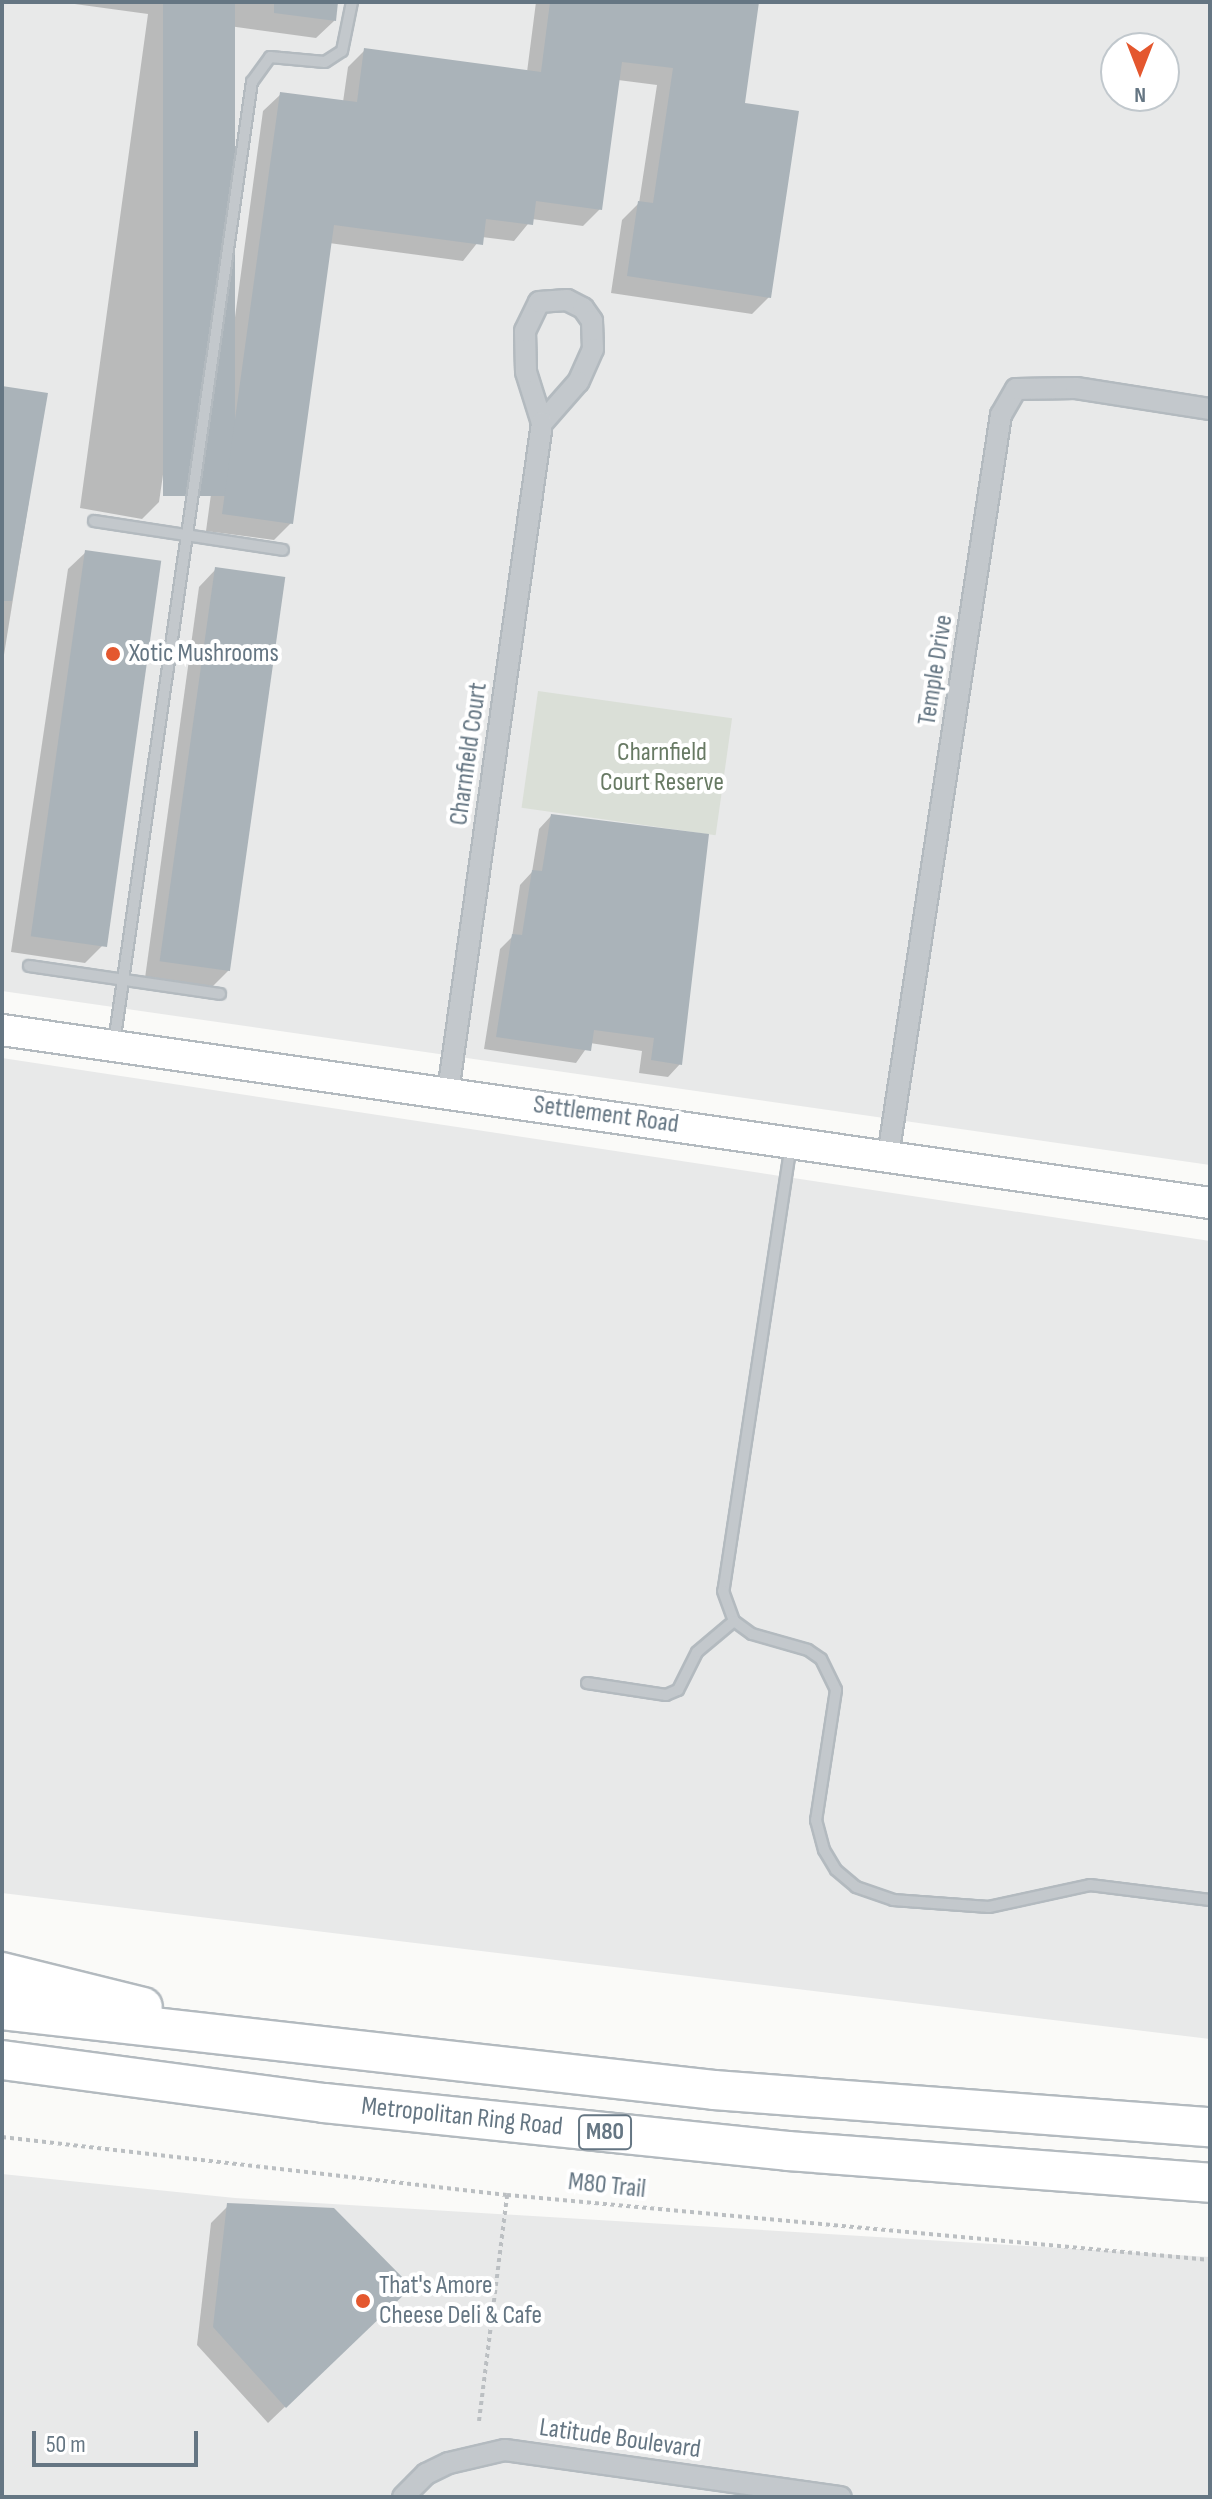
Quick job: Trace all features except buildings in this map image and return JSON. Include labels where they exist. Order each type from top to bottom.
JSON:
[{"type":"highway","points":[[2,1972],[115,1998],[241,2037]]},
{"type":"highway","name":"Metropolitan Ring Road","points":[[2,2010],[714,2090],[1210,2127]]},
{"type":"highway","name":"Metropolitan Ring Road","points":[[4,2060],[324,2103],[713,2144],[1210,2183]]},
{"type":"main road","name":"Settlement Road","points":[[2,1030],[1210,1203]]},
{"type":"street","name":"Charnfield Court","points":[[448,1092],[542,423],[526,372],[525,331],[539,302],[567,300],[583,308],[592,321],[593,349],[578,382],[542,423]]},
{"type":"street","name":"Temple Drive","points":[[888,1156],[1001,415],[1016,389],[1076,388],[1210,409]]},
{"type":"street","name":"Latitude Boulevard","points":[[403,2497],[426,2474],[449,2463],[505,2450],[841,2497]]},
{"type":"lane","points":[[113,1045],[252,82],[270,57],[325,62],[342,51],[352,2]]},
{"type":"lane","points":[[94,521],[283,550]]},
{"type":"lane","points":[[29,966],[220,994]]},
{"type":"lane","points":[[792,1142],[723,1591],[734,1621],[752,1634],[808,1650],[828,1673],[836,1690],[835,1715],[816,1820],[830,1860],[856,1887],[893,1900],[989,1907],[1090,1885],[1210,1900]]},
{"type":"lane","points":[[587,1683],[666,1695],[678,1690],[697,1652],[734,1621]]},
{"type":"path","name":"M80 Trail","points":[[2,2137],[507,2195],[1210,2260]]},
{"type":"path","points":[[479,2421],[507,2195]]},
{"type":"shaded area","points":[[2,2],[1210,2],[1210,1165],[2,991]]},
{"type":"shaded area","points":[[2,1058],[1210,1241],[1210,2039],[2,1893]]},
{"type":"shaded area","points":[[2,2174],[235,2198],[1210,2257],[1210,2497],[2,2497]]},
{"type":"green space","name":"Charnfield Court Reserve","points":[[538,691],[732,718],[716,835],[522,808]]},
{"type":"place","name":"Xotic Mushrooms","points":[[113,654]]},
{"type":"place","name":"That's Amore Cheese Deli & Cafe","points":[[363,2301]]}]
